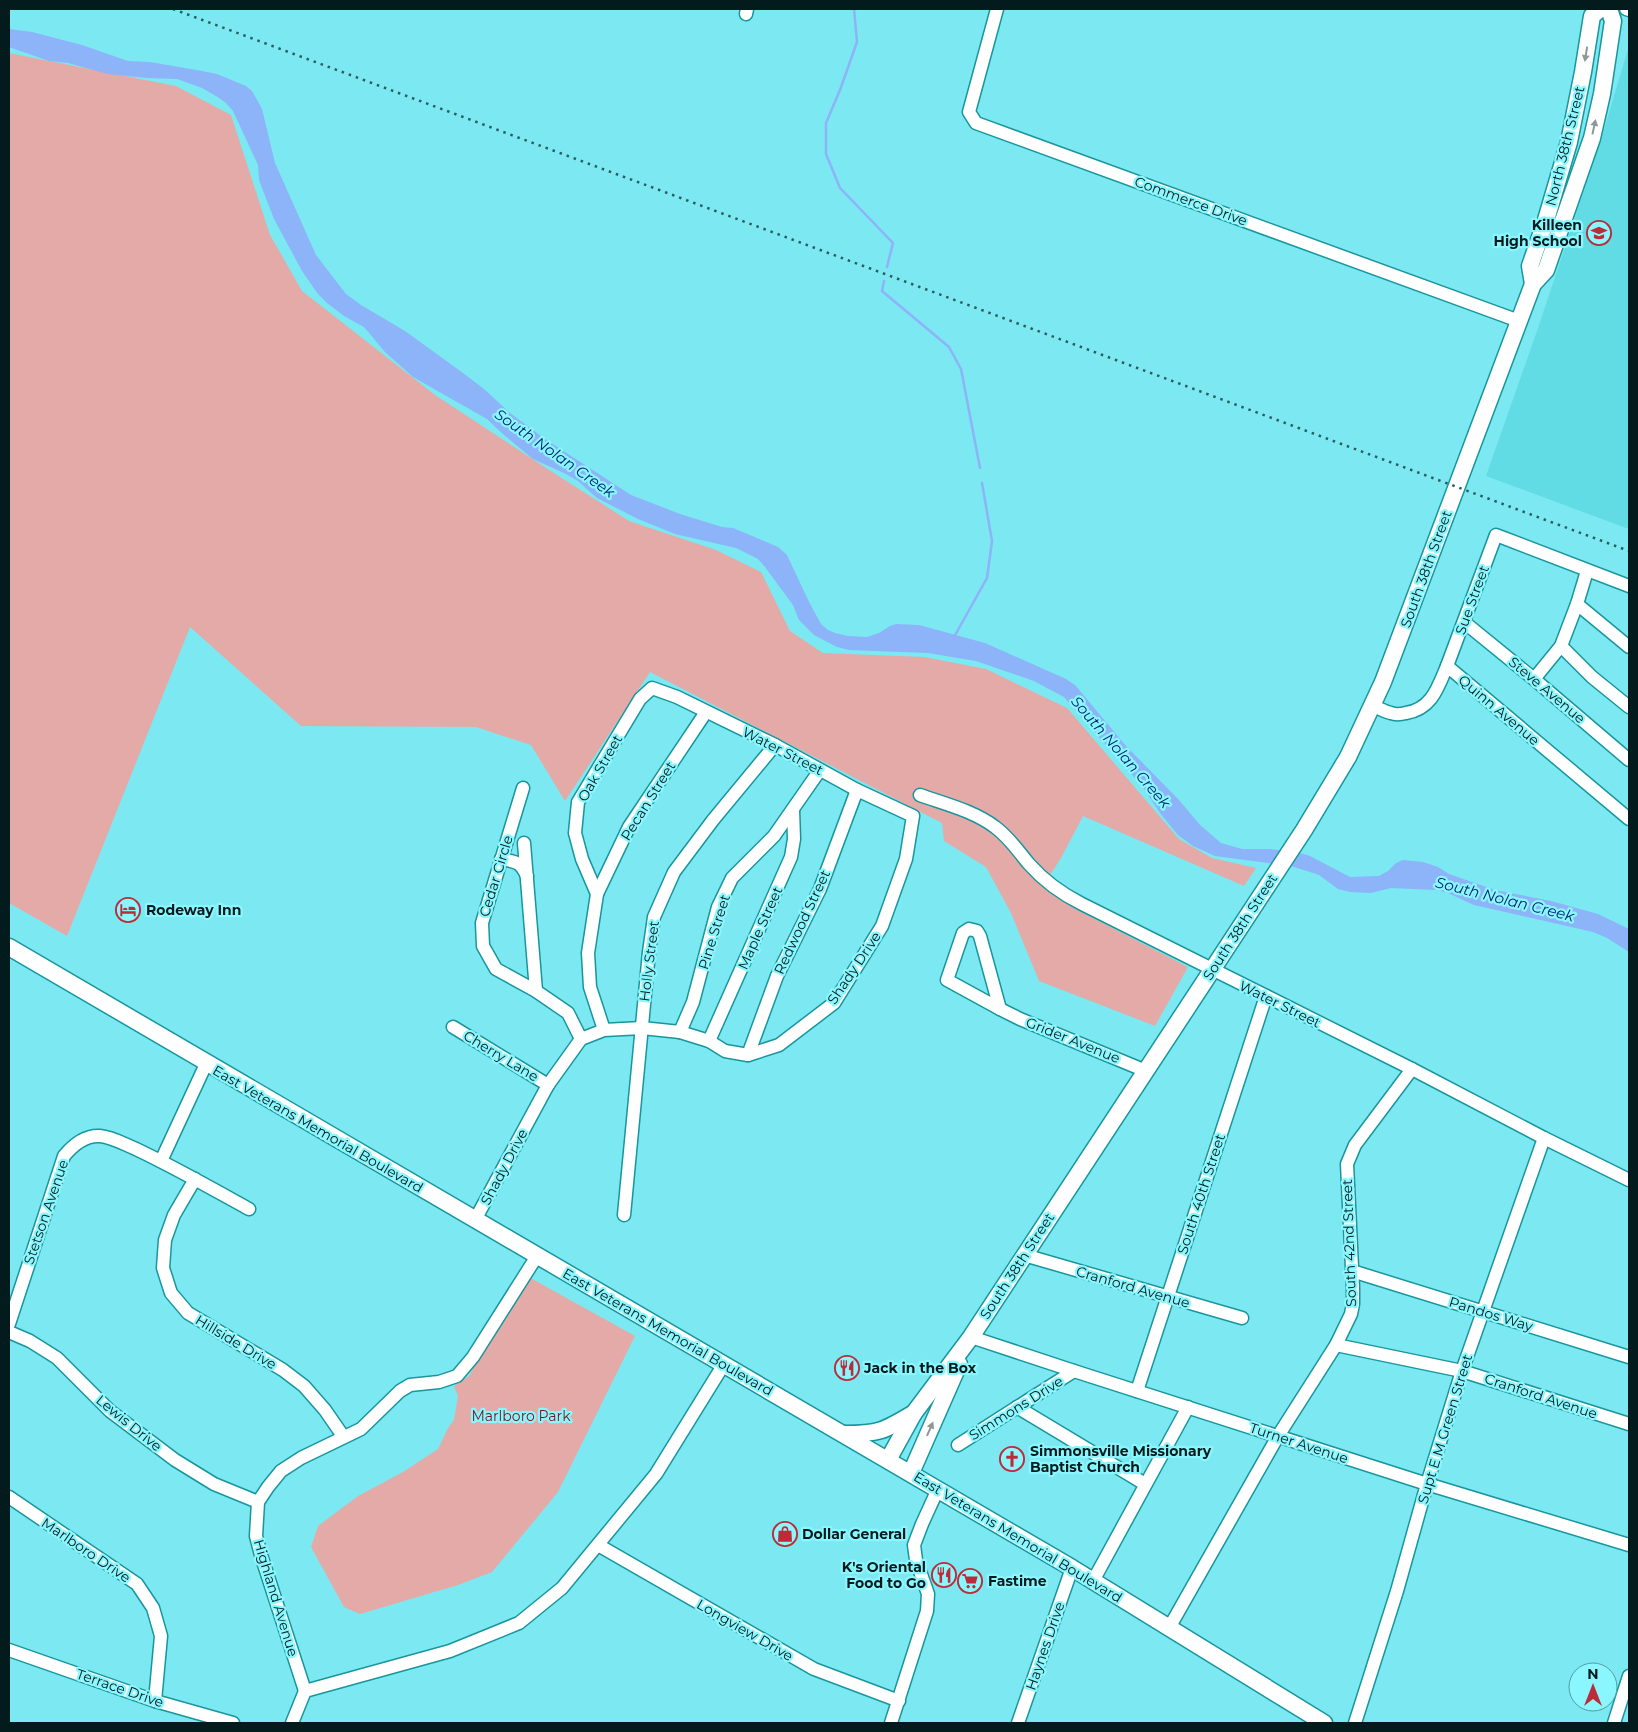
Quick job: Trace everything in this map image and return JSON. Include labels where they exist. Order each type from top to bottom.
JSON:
[{"type":"main road","name":"North 38th Street","points":[[1532,284],[1530,266],[1568,149],[1577,109],[1592,16],[1600,9]]},
{"type":"main road","name":"North 38th Street","points":[[1456,490],[1532,284],[1546,270],[1586,155],[1602,94],[1613,21],[1609,9]]},
{"type":"main road","points":[[1568,149],[1586,155]]},
{"type":"main road","name":"South 38th Street","points":[[888,1460],[914,1414],[971,1337],[1304,830],[1340,770],[1373,706],[1456,490]]},
{"type":"main road","name":"East Veterans Memorial Boulevard","points":[[9,947],[206,1064],[1093,1580],[1324,1723]]},
{"type":"main road","name":"South 38th Street","points":[[911,1473],[971,1337]]},
{"type":"main road","points":[[843,1434],[869,1434],[885,1430],[914,1414]]},
{"type":"street","name":"Commerce Drive","points":[[996,9],[969,112],[976,123],[1519,321]]},
{"type":"street","name":"Sue Street","points":[[1448,666],[1496,535],[1588,570]]},
{"type":"street","points":[[1534,679],[1560,646],[1588,570],[1629,586]]},
{"type":"street","points":[[1577,604],[1629,647]]},
{"type":"street","name":"Steve Avenue","points":[[1464,622],[1629,760]]},
{"type":"street","points":[[1560,646],[1592,677],[1629,707]]},
{"type":"street","name":"Quinn Avenue","points":[[1373,706],[1398,714],[1414,712],[1420,709],[1435,694],[1448,666],[1629,819]]},
{"type":"street","name":"Water Street","points":[[652,688],[677,697],[775,745],[857,790],[913,816]]},
{"type":"street","name":"Oak Street","points":[[597,894],[582,859],[575,833],[578,802],[640,700],[652,688]]},
{"type":"street","name":"Pecan Street","points":[[597,894],[629,827],[706,712]]},
{"type":"street","name":"Holly Street","points":[[624,1216],[654,917],[674,872],[713,820],[775,745]]},
{"type":"street","name":"Pine Street","points":[[680,1032],[693,1002],[718,907],[732,878],[774,836],[820,770]]},
{"type":"street","name":"Cedar Circle","points":[[523,788],[482,923],[483,946],[496,969],[536,991],[568,1013],[581,1039]]},
{"type":"street","name":"Redwood Street","points":[[748,1055],[777,976],[820,889],[857,790]]},
{"type":"street","name":"Water Street","points":[[920,795],[968,812],[988,822],[1005,835],[1044,880],[1082,904],[1629,1180]]},
{"type":"street","name":"Maple Street","points":[[709,1041],[791,857],[794,840],[792,810]]},
{"type":"street","name":"Shady Drive","points":[[475,1220],[548,1085],[581,1039],[604,1030],[642,1028],[680,1032],[709,1041],[725,1051],[748,1055],[779,1045],[834,1003],[882,926],[906,859],[913,816]]},
{"type":"street","points":[[524,843],[536,991]]},
{"type":"street","points":[[502,859],[521,865],[527,876]]},
{"type":"street","points":[[597,894],[588,952],[590,987],[604,1030]]},
{"type":"street","name":"Grider Avenue","points":[[1000,1009],[980,936],[978,931],[969,929],[963,934],[947,980],[1000,1009],[1020,1019],[1146,1071]]},
{"type":"street","name":"South 40th Street","points":[[1137,1391],[1266,996]]},
{"type":"street","name":"Cherry Lane","points":[[453,1027],[548,1085]]},
{"type":"street","points":[[161,1161],[206,1064]]},
{"type":"street","name":"South 42nd Street","points":[[1169,1628],[1278,1436],[1336,1346],[1351,1314],[1353,1304],[1347,1164],[1355,1145],[1412,1069]]},
{"type":"street","name":"Stetson Avenue","points":[[9,1324],[64,1156],[73,1145],[85,1139],[98,1136],[111,1138],[161,1161],[249,1209]]},
{"type":"street","name":"Supt E M Green Street","points":[[1355,1723],[1398,1591],[1427,1484],[1462,1371],[1544,1138]]},
{"type":"street","name":"Hillside Drive","points":[[195,1179],[174,1215],[165,1240],[163,1268],[171,1293],[188,1313],[283,1370],[304,1386],[325,1410],[343,1436]]},
{"type":"street","name":"Cranford Avenue","points":[[1024,1255],[1242,1318]]},
{"type":"street","points":[[258,1502],[281,1471],[300,1458],[360,1429],[400,1391],[410,1385],[439,1382],[457,1376],[473,1357],[537,1256]]},
{"type":"street","name":"Pandos Way","points":[[1352,1271],[1629,1358]]},
{"type":"street","name":"Lewis Drive","points":[[9,1332],[30,1341],[57,1358],[110,1411],[175,1460],[214,1484],[258,1502]]},
{"type":"street","name":"Turner Avenue","points":[[971,1337],[1427,1484],[1629,1545]]},
{"type":"street","name":"Cranford Avenue","points":[[1336,1346],[1462,1371],[1629,1424]]},
{"type":"street","points":[[292,1723],[306,1691],[450,1651],[519,1623],[562,1588],[656,1474],[724,1364]]},
{"type":"street","name":"Simmons Drive","points":[[958,1445],[1074,1371]]},
{"type":"street","points":[[1017,1407],[1145,1484]]},
{"type":"street","points":[[1093,1580],[1188,1407]]},
{"type":"street","points":[[891,1723],[927,1611],[928,1594],[916,1560],[914,1545],[938,1489]]},
{"type":"street","name":"Marlboro Drive","points":[[9,1497],[136,1584],[154,1608],[161,1636],[154,1701]]},
{"type":"street","name":"Highland Avenue","points":[[258,1502],[256,1536],[306,1691]]},
{"type":"street","name":"Longview Drive","points":[[598,1544],[814,1669],[899,1701]]},
{"type":"street","name":"Haynes Drive","points":[[1018,1723],[1072,1568]]},
{"type":"street","name":"Terrace Drive","points":[[9,1650],[154,1701],[233,1723]]},
{"type":"street","points":[[1614,1723],[1629,1676]]},
{"type":"shaded area","name":"Killeen High School","points":[[1629,46],[1629,529],[1486,476],[1602,136]]},
{"type":"green space","points":[[9,53],[176,86],[231,115],[270,235],[302,291],[435,395],[629,521],[716,550],[761,572],[790,631],[823,653],[924,657],[986,669],[1067,708],[1179,839],[1212,858],[1256,868],[1244,886],[1083,816],[1061,858],[1043,886],[1072,907],[1188,967],[1155,1026],[1039,981],[1011,913],[986,867],[944,841],[942,823],[650,672],[565,801],[531,745],[476,727],[301,726],[190,627],[67,936],[9,903]]},
{"type":"green space","name":"Marlboro Park","points":[[525,1275],[635,1336],[558,1492],[492,1572],[458,1585],[360,1614],[344,1607],[311,1547],[318,1526],[358,1496],[403,1472],[438,1449],[454,1420],[458,1396],[454,1386],[469,1376]]},
{"type":"water","name":"South Nolan Creek","points":[[9,29],[32,32],[82,45],[128,61],[150,62],[217,74],[246,86],[252,91],[262,109],[275,163],[316,255],[346,294],[405,331],[463,373],[510,413],[545,439],[631,495],[680,514],[722,527],[733,528],[778,547],[787,555],[821,624],[828,630],[848,636],[867,637],[896,624],[919,625],[985,643],[1066,679],[1075,685],[1126,746],[1179,800],[1200,825],[1221,843],[1242,849],[1270,849],[1297,852],[1310,856],[1350,877],[1379,876],[1403,860],[1423,862],[1438,867],[1449,874],[1495,890],[1551,901],[1598,914],[1629,929],[1629,952],[1607,938],[1593,932],[1474,905],[1448,893],[1436,890],[1391,888],[1371,893],[1350,892],[1338,889],[1319,875],[1291,866],[1215,856],[1193,846],[1178,835],[1142,786],[1064,697],[1034,681],[976,661],[928,653],[849,650],[837,647],[814,635],[799,620],[793,605],[758,559],[736,548],[675,534],[638,519],[597,498],[578,481],[533,459],[487,419],[413,377],[385,352],[364,327],[344,316],[327,303],[318,294],[302,271],[274,219],[259,180],[258,165],[233,111],[226,103],[202,88],[177,79],[108,74],[68,63],[49,61],[9,47]]},
{"type":"waterway","points":[[854,9],[857,42],[826,123],[826,154],[840,188],[893,243],[887,267]]},
{"type":"waterway","points":[[884,281],[882,291],[949,347],[961,369],[980,468]]},
{"type":"waterway","points":[[954,637],[987,578],[992,541],[982,483]]},
{"type":"railway","points":[[173,9],[1629,551]]},
{"type":"place","name":"Killeen High School","points":[[1599,233]]},
{"type":"place","name":"Rodeway Inn","points":[[128,910]]},
{"type":"place","name":"Jack in the Box","points":[[847,1368]]},
{"type":"place","name":"Simmonsville Missionary Baptist Church","points":[[1012,1459]]},
{"type":"place","name":"Dollar General","points":[[785,1534]]},
{"type":"place","name":"K's Oriental Food to Go","points":[[944,1575]]},
{"type":"place","name":"Fastime","points":[[970,1581]]}]
